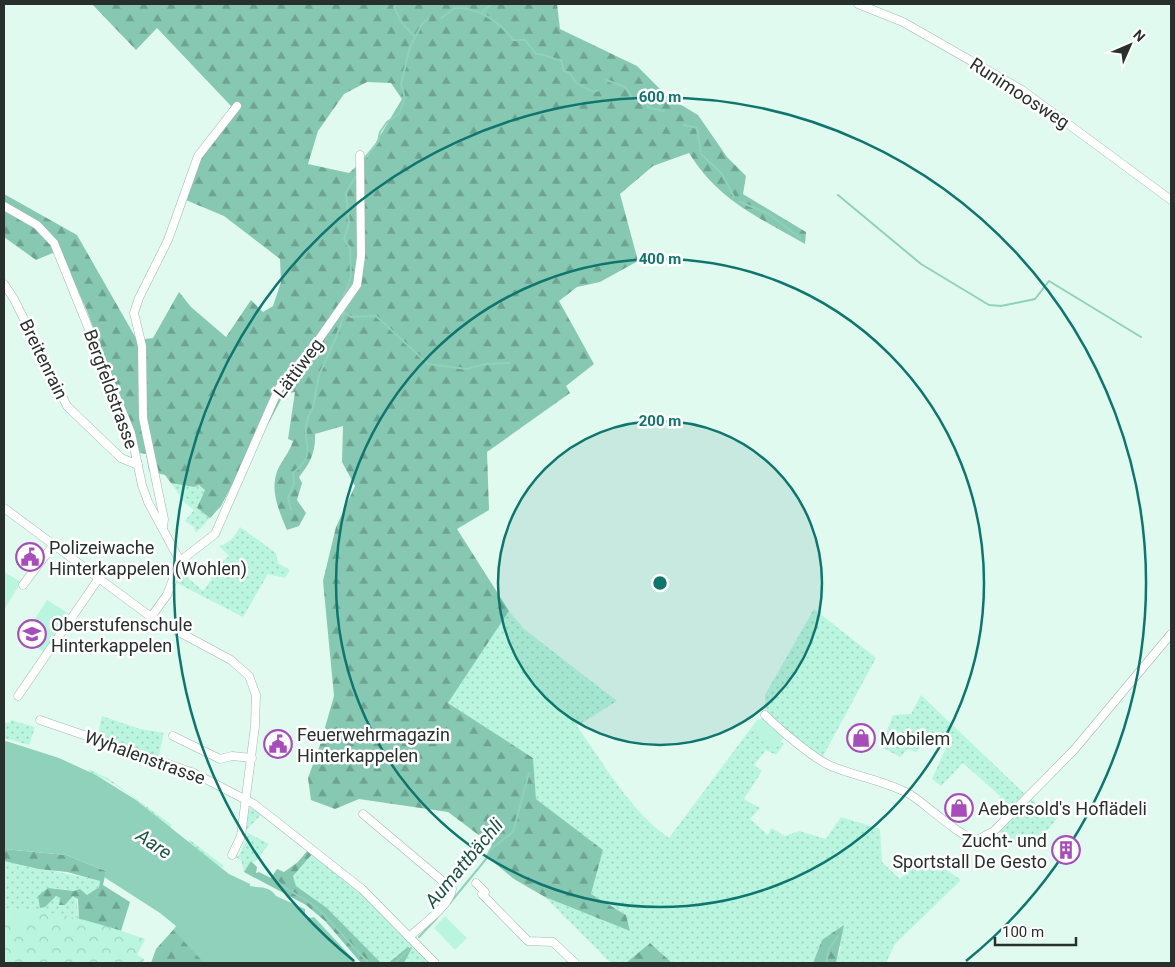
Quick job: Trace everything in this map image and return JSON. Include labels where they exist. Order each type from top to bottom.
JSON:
[{"type":"street","name":"Runimoosweg","points":[[858,4],[903,22],[1022,90],[1171,200]]},
{"type":"street","points":[[163,527],[164,519],[143,418],[142,346],[134,314],[139,298],[168,240],[198,156],[237,106]]},
{"type":"street","name":"Lättiweg","points":[[180,561],[216,534],[279,388],[318,342],[356,285],[361,267],[360,155]]},
{"type":"street","name":"Bergfeldstrasse","points":[[4,206],[37,225],[54,243],[131,433],[148,502],[180,561]]},
{"type":"street","name":"Breitenrain","points":[[4,284],[14,299],[67,406],[121,458],[138,464]]},
{"type":"street","points":[[4,508],[151,617],[225,656],[246,672],[255,689],[257,702],[252,758],[241,836],[232,855]]},
{"type":"street","points":[[23,585],[54,544]]},
{"type":"street","points":[[151,617],[167,595],[180,561]]},
{"type":"street","points":[[18,696],[99,578]]},
{"type":"street","points":[[765,715],[823,762],[857,776],[898,789],[925,805],[967,836],[977,840],[994,831],[1074,750],[1171,634]]},
{"type":"street","name":"Wyhalenstrasse","points":[[40,720],[194,773],[254,804],[358,885],[435,963]]},
{"type":"street","points":[[172,736],[220,759],[232,756],[252,758]]},
{"type":"street","points":[[363,814],[453,890],[436,913],[409,937]]},
{"type":"street","points":[[476,883],[485,892],[482,894],[528,941],[553,942],[575,963]]},
{"type":"green space","points":[[92,4],[557,4],[560,29],[637,66],[668,97],[698,115],[727,157],[746,176],[743,194],[806,232],[805,244],[755,216],[713,184],[689,153],[653,166],[620,194],[638,261],[600,282],[577,287],[559,301],[594,364],[566,386],[570,393],[487,452],[489,510],[457,529],[509,611],[448,703],[533,758],[536,799],[603,850],[591,894],[626,915],[630,931],[545,897],[514,879],[486,856],[492,845],[448,812],[359,799],[335,809],[311,800],[308,778],[334,696],[323,581],[336,527],[355,486],[342,462],[343,426],[315,434],[312,457],[299,477],[302,483],[297,500],[306,513],[299,526],[287,530],[276,500],[274,485],[278,469],[293,441],[288,439],[295,392],[284,394],[264,432],[244,462],[221,506],[210,518],[197,508],[205,490],[199,485],[194,487],[171,483],[165,475],[149,471],[146,454],[140,453],[87,311],[60,250],[36,260],[4,237],[4,194],[77,235],[137,340],[153,338],[179,292],[191,307],[226,337],[251,300],[263,312],[273,306],[281,282],[280,259],[224,216],[181,198],[203,153],[231,106],[157,28],[136,50]],"holes":[[[367,82],[391,83],[402,99],[368,156],[349,173],[308,164],[318,131],[344,94]]]},
{"type":"green space","points":[[171,483],[194,487],[199,485],[205,490],[197,508],[210,518],[196,533],[194,527],[185,521],[194,510],[184,502]]},
{"type":"green space","points":[[240,527],[276,553],[278,563],[290,570],[285,578],[268,574],[243,617],[175,582],[179,570],[203,591],[212,579],[209,576],[222,560],[229,556],[219,546],[231,539]]},
{"type":"green space","points":[[4,572],[21,582],[4,610]]},
{"type":"green space","points":[[47,600],[68,613],[44,652],[22,639]]},
{"type":"green space","points":[[814,609],[876,658],[822,758],[765,712],[765,695]]},
{"type":"green space","points":[[509,611],[524,629],[617,701],[577,726],[630,801],[655,827],[669,838],[751,728],[775,748],[781,742],[784,744],[776,755],[766,750],[754,765],[762,771],[744,799],[760,808],[750,819],[768,835],[771,828],[785,836],[799,831],[826,839],[841,817],[880,829],[882,862],[900,879],[920,859],[931,867],[936,862],[961,880],[895,944],[886,963],[836,963],[841,947],[822,940],[813,963],[672,963],[650,943],[626,963],[611,963],[545,897],[630,931],[626,915],[591,894],[603,850],[536,799],[533,758],[448,703]]},
{"type":"green space","points":[[921,695],[1030,799],[1058,817],[1032,849],[1014,843],[996,829],[1009,817],[996,808],[1000,796],[963,763],[941,786],[932,779],[946,748],[931,736],[916,752],[908,749],[900,757],[881,747],[893,715],[911,714]]},
{"type":"green space","points":[[102,716],[140,729],[164,733],[158,758],[97,737]]},
{"type":"green space","points":[[764,718],[785,736],[775,749],[751,728],[757,720]]},
{"type":"green space","points":[[11,720],[35,727],[29,745],[4,738],[4,722],[10,723]]},
{"type":"green space","points":[[89,769],[109,779],[172,825],[170,828],[121,788],[88,772]]},
{"type":"green space","points":[[253,807],[262,814],[245,831],[248,808]]},
{"type":"green space","points":[[246,832],[269,844],[255,862],[251,861],[244,872],[241,860],[236,855],[239,856],[248,834]]},
{"type":"green space","points":[[190,840],[224,866],[222,868],[188,842]]},
{"type":"green space","points":[[4,849],[66,855],[106,871],[103,885],[130,902],[121,931],[79,920],[78,899],[73,896],[65,905],[59,905],[60,898],[56,896],[45,907],[40,908],[38,896],[48,888],[74,891],[80,889],[87,895],[99,887],[100,881],[67,872],[39,869],[4,861]]},
{"type":"green space","points":[[308,850],[313,853],[293,876],[296,886],[327,908],[381,963],[361,963],[325,921],[306,905],[244,872],[251,861],[257,867],[256,873],[259,872],[271,878],[277,869],[284,872],[298,862]]},
{"type":"green space","points":[[313,853],[359,890],[430,963],[404,963],[411,951],[395,956],[388,963],[381,963],[327,908],[296,886],[293,876]]},
{"type":"green space","points":[[4,861],[93,879],[100,881],[99,887],[87,895],[80,890],[53,888],[53,897],[60,898],[60,905],[65,905],[73,896],[76,897],[79,920],[22,909],[4,908]]},
{"type":"green space","points":[[4,908],[58,914],[145,939],[137,955],[144,959],[143,963],[4,963]]},
{"type":"green space","points":[[15,913],[32,914],[31,925],[14,924]]},
{"type":"green space","points":[[445,916],[467,938],[455,950],[434,928]]},
{"type":"green space","points":[[844,925],[836,963],[813,963],[822,940]]},
{"type":"green space","points":[[174,929],[204,963],[151,963],[156,949]]},
{"type":"green space","points":[[650,943],[672,963],[626,963]]},
{"type":"green space","points":[[408,947],[411,950],[404,963],[388,963]]},
{"type":"water","name":"Aare","points":[[6,741],[59,758],[96,775],[136,800],[229,874],[250,884],[250,886],[270,890],[276,896],[305,909],[305,915],[311,918],[314,917],[357,963],[204,963],[176,933],[174,929],[176,926],[160,913],[104,877],[106,871],[66,855],[4,849],[4,742]]},
{"type":"waterway","points":[[396,4],[394,7],[402,23],[414,36]]},
{"type":"waterway","points":[[481,13],[492,4]]},
{"type":"waterway","points":[[441,18],[455,8],[464,8],[480,13],[502,27],[513,40],[525,40],[536,54],[561,60],[564,71],[570,73],[575,82],[593,92],[598,90]]},
{"type":"waterway","points":[[364,159],[378,142],[380,132],[387,122],[399,114],[405,98],[401,84],[410,47],[422,24],[428,19]]},
{"type":"waterway","points":[[606,80],[625,87],[634,100],[644,100],[649,108],[664,111]]},
{"type":"waterway","points":[[684,125],[697,128],[701,154],[722,174],[734,197]]},
{"type":"waterway","points":[[340,305],[351,277],[350,248],[344,239],[349,223],[346,193],[357,174]]},
{"type":"waterway","points":[[838,195],[921,264],[989,305],[1001,306],[1035,299],[1049,281],[1141,337]]},
{"type":"waterway","points":[[740,202],[769,214],[800,238]]},
{"type":"waterway","points":[[291,510],[288,498],[294,484],[293,473],[301,465],[307,453],[307,421],[313,407],[320,373],[342,322],[343,309]]},
{"type":"waterway","points":[[345,313],[351,317],[376,316],[428,364],[467,369],[486,364],[510,363]]},
{"type":"waterway","name":"Aumattbächli","points":[[450,903],[486,859],[490,850],[513,832],[529,773]]},
{"type":"waterway","name":"Aumattbächli","points":[[277,881],[318,909],[369,963]]},
{"type":"waterway","name":"Aumattbächli","points":[[419,937],[437,918]]},
{"type":"waterway","points":[[826,963],[829,949],[838,936]]},
{"type":"waterway","name":"Aumattbächli","points":[[395,963],[411,948]]},
{"type":"place","name":"Polizeiwache Hinterkappelen (Wohlen)","points":[[30,557]]},
{"type":"place","name":"Oberstufenschule Hinterkappelen","points":[[32,634]]},
{"type":"place","name":"Mobilem","points":[[861,738]]},
{"type":"place","name":"Feuerwehrmagazin Hinterkappelen","points":[[278,744]]},
{"type":"place","name":"Aebersold's Hoflädeli","points":[[959,808]]},
{"type":"place","name":"Zucht- und Sportstall De Gesto","points":[[1066,850]]}]
